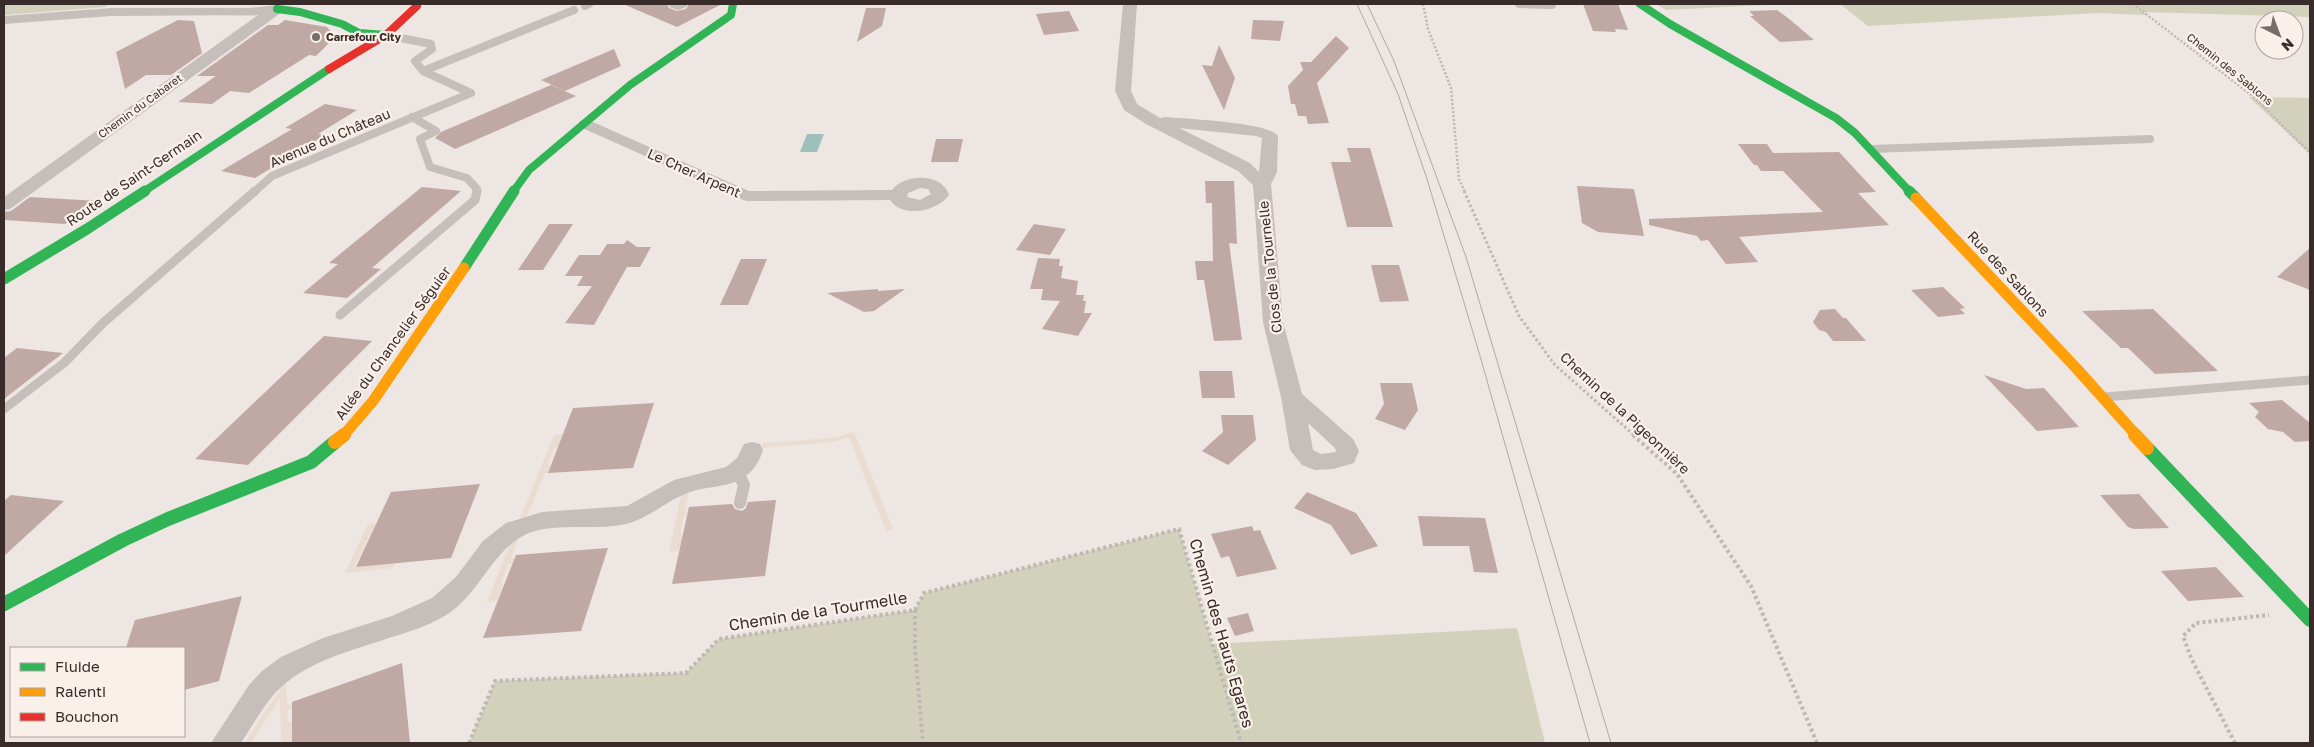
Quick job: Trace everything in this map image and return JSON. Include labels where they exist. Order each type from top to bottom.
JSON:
[{"type":"street","name":"Allée du Chancelier Séguier","points":[[4,604],[132,536],[311,462],[347,433],[373,401],[429,321],[468,264],[496,216],[529,170],[586,124],[630,85],[731,15],[733,4]]},
{"type":"street","name":"Clos de la Tournelle","points":[[1130,4],[1123,92],[1130,107],[1152,121],[1244,167],[1262,184],[1273,322],[1292,397]]},
{"type":"street","name":"Rue des Sablons","points":[[1640,4],[1670,24],[1836,118],[1872,149],[2101,397],[2173,478],[2306,616]]},
{"type":"street","points":[[355,36],[419,5]]},
{"type":"street","name":"Route de Saint-Germain","points":[[4,279],[51,253],[278,100],[386,35],[404,21],[419,5]]},
{"type":"street","points":[[4,20],[111,12],[248,12],[281,6],[342,24]]},
{"type":"street","name":"Chemin du Cabaret","points":[[4,205],[281,6]]},
{"type":"street","points":[[330,8],[342,24],[355,36],[386,35]]},
{"type":"street","name":"Route de Saint-Germain","points":[[278,100],[336,52]]},
{"type":"street","points":[[1152,121],[1259,131],[1270,136],[1268,172],[1262,184]]},
{"type":"street","name":"Le Cher Arpent","points":[[586,124],[746,196],[898,195]]},
{"type":"street","points":[[225,743],[260,692],[289,665],[326,649],[411,620],[442,605],[466,584],[491,545],[516,528],[544,521],[626,515],[649,506],[682,486],[733,474],[744,466],[752,450]]},
{"type":"lane","points":[[673,4],[678,6],[683,4]]},
{"type":"lane","points":[[1519,4],[1552,5]]},
{"type":"lane","points":[[386,35],[430,44],[432,49],[415,61],[423,71],[574,10]]},
{"type":"lane","name":"Avenue du Château","points":[[4,409],[64,363],[103,323],[272,176],[471,93],[423,71]]},
{"type":"lane","points":[[340,315],[475,200],[477,189],[467,178],[430,167],[420,139],[436,130],[412,117]]},
{"type":"lane","points":[[1872,149],[2150,139]]},
{"type":"lane","points":[[2101,397],[2310,380]]},
{"type":"lane","points":[[733,474],[740,477],[744,485],[740,503]]},
{"type":"path","name":"Chemin de la Pigeonnière","points":[[1423,4],[1428,29],[1451,88],[1460,179],[1519,316],[1555,365],[1677,474],[1751,586],[1817,743]]},
{"type":"path","name":"Chemin des Sablons","points":[[2133,4],[2255,98],[2310,153]]},
{"type":"path","points":[[2305,4],[2310,7]]},
{"type":"path","name":"Chemin de la Tourmelle","points":[[469,743],[495,681],[686,673],[719,639],[915,610],[924,593],[1179,529]]},
{"type":"path","name":"Chemin des Hauts Egares","points":[[1179,529],[1241,743]]},
{"type":"path","points":[[915,610],[915,650],[923,743]]},
{"type":"path","points":[[2235,743],[2192,660],[2183,636],[2196,623],[2306,616]]},
{"type":"green space","points":[[4,4],[110,4],[105,7],[4,15]]},
{"type":"green space","points":[[1656,4],[1786,4],[1666,10]]},
{"type":"green space","points":[[1840,4],[2305,4],[2310,7],[2310,17],[2304,17],[2304,10],[2254,10],[2254,15],[2144,12],[2147,15],[2096,13],[1868,26]]},
{"type":"green space","points":[[2249,97],[2310,98],[2310,154]]},
{"type":"green space","points":[[1179,529],[1212,644],[1517,628],[1545,743],[469,743],[495,681],[686,673],[719,639],[915,610],[924,593]]},
{"type":"shaded area","points":[[854,432],[893,529],[886,531],[849,437],[832,442],[762,448],[763,443],[833,438]]},
{"type":"shaded area","points":[[563,434],[557,448],[554,448],[548,465],[551,466],[548,473],[545,473],[527,516],[520,519],[554,435]]},
{"type":"shaded area","points":[[689,491],[685,511],[688,511],[687,515],[684,516],[680,534],[683,535],[679,551],[669,552],[681,495]]},
{"type":"shaded area","points":[[376,523],[354,567],[395,563],[393,568],[345,573],[368,524]]},
{"type":"shaded area","points":[[519,537],[511,558],[515,559],[512,564],[508,564],[501,584],[504,584],[497,601],[487,602],[512,539]]},
{"type":"shaded area","points":[[286,679],[287,705],[292,704],[292,708],[288,710],[288,723],[292,722],[292,742],[281,743],[280,698],[251,743],[245,743],[280,692],[280,684]]},
{"type":"water","points":[[807,134],[824,134],[817,152],[800,152]]},
{"type":"building","points":[[623,4],[667,4],[669,8],[677,11],[686,9],[689,4],[722,4],[677,27]]},
{"type":"building","points":[[1583,4],[1618,4],[1628,30],[1615,29],[1616,32],[1593,31]]},
{"type":"building","points":[[866,8],[886,8],[882,26],[857,42]]},
{"type":"building","points":[[1777,10],[1814,40],[1780,42],[1750,16],[1754,16],[1749,11]]},
{"type":"building","points":[[1069,11],[1079,31],[1044,35],[1036,14]]},
{"type":"building","points":[[178,20],[194,21],[202,53],[171,75],[146,75],[125,89],[116,52]]},
{"type":"building","points":[[285,20],[327,27],[333,34],[329,43],[316,56],[309,55],[249,93],[230,91],[212,104],[178,102],[216,76],[197,76],[268,25],[278,25]]},
{"type":"building","points":[[1253,20],[1284,21],[1280,41],[1251,39]]},
{"type":"building","points":[[1336,36],[1349,48],[1317,83],[1329,123],[1308,124],[1306,116],[1298,116],[1295,104],[1291,104],[1288,86],[1303,70],[1300,62],[1311,62]]},
{"type":"building","points":[[1219,45],[1235,78],[1224,110],[1202,65],[1212,66]]},
{"type":"building","points":[[614,49],[621,66],[565,91],[541,80]]},
{"type":"building","points":[[551,85],[576,96],[455,149],[435,138],[441,132]]},
{"type":"building","points":[[325,104],[357,110],[318,134],[325,135],[255,178],[221,171],[292,129],[285,128]]},
{"type":"building","points":[[936,139],[963,139],[958,162],[931,162]]},
{"type":"building","points":[[1738,144],[1767,144],[1773,153],[1839,152],[1876,192],[1858,193],[1889,225],[1739,237],[1758,262],[1726,264],[1708,240],[1701,241],[1697,236],[1649,225],[1649,219],[1823,212],[1783,171],[1761,171]]},
{"type":"building","points":[[1347,148],[1370,148],[1393,227],[1347,227],[1331,162],[1351,162]]},
{"type":"building","points":[[1205,181],[1234,181],[1237,244],[1229,243],[1242,340],[1214,341],[1204,280],[1197,280],[1195,261],[1213,261],[1212,203],[1206,203]]},
{"type":"building","points":[[1577,186],[1634,189],[1644,236],[1598,232],[1582,223]]},
{"type":"building","points":[[422,187],[461,191],[372,268],[381,269],[347,298],[303,293],[338,264],[329,263]]},
{"type":"building","points":[[30,197],[98,201],[65,224],[4,220],[4,212],[11,211]]},
{"type":"building","points":[[549,224],[573,224],[543,270],[518,270]]},
{"type":"building","points":[[1034,224],[1066,229],[1050,255],[1016,250]]},
{"type":"building","points":[[627,240],[637,247],[651,247],[640,267],[627,267],[594,325],[565,323],[592,286],[577,286],[583,276],[565,276],[579,255],[600,255],[607,244],[624,244]]},
{"type":"building","points":[[2310,248],[2310,290],[2277,277]]},
{"type":"building","points":[[1038,258],[1060,259],[1059,266],[1063,266],[1061,278],[1078,281],[1076,295],[1084,295],[1083,301],[1086,301],[1084,313],[1092,313],[1078,336],[1042,329],[1060,301],[1041,300],[1043,289],[1030,289]]},
{"type":"building","points":[[741,259],[767,259],[748,305],[720,305]]},
{"type":"building","points":[[1371,265],[1399,265],[1409,301],[1380,302]]},
{"type":"building","points":[[1943,287],[1965,308],[1960,309],[1965,314],[1938,317],[1911,290]]},
{"type":"building","points":[[878,289],[878,291],[905,289],[874,311],[864,312],[827,293]]},
{"type":"building","points":[[1835,309],[1843,318],[1846,318],[1866,341],[1833,341],[1826,332],[1819,330],[1813,322],[1820,310]]},
{"type":"building","points":[[2153,309],[2218,371],[2155,374],[2128,348],[2121,348],[2082,311]]},
{"type":"building","points":[[324,336],[372,341],[248,465],[195,459]]},
{"type":"building","points":[[17,348],[63,353],[4,399],[4,358]]},
{"type":"building","points":[[1199,371],[1232,371],[1235,398],[1202,398]]},
{"type":"building","points":[[1984,375],[2026,389],[2044,388],[2079,427],[2037,431]]},
{"type":"building","points":[[1380,383],[1412,383],[1418,410],[1405,430],[1375,419],[1384,404]]},
{"type":"building","points":[[2282,400],[2310,423],[2310,441],[2295,442],[2283,432],[2268,429],[2255,417],[2259,412],[2249,403]]},
{"type":"building","points":[[654,403],[633,468],[548,473],[573,408]]},
{"type":"building","points":[[1221,415],[1253,415],[1256,440],[1228,465],[1202,451],[1223,432]]},
{"type":"building","points":[[480,484],[451,558],[356,567],[391,492]]},
{"type":"building","points":[[1307,492],[1356,513],[1378,546],[1351,555],[1331,525],[1294,508]]},
{"type":"building","points":[[2139,494],[2169,528],[2134,529],[2128,527],[2100,495]]},
{"type":"building","points":[[11,495],[64,501],[4,556],[4,501]]},
{"type":"building","points":[[776,500],[765,576],[672,584],[689,507],[732,504],[735,509],[742,511],[746,508],[748,502]]},
{"type":"building","points":[[1418,516],[1485,518],[1498,573],[1474,572],[1469,546],[1423,546]]},
{"type":"building","points":[[1252,526],[1254,531],[1260,530],[1277,569],[1237,577],[1229,556],[1221,558],[1211,534]]},
{"type":"building","points":[[608,548],[581,631],[483,638],[516,555]]},
{"type":"building","points":[[2216,567],[2244,597],[2188,601],[2161,571]]},
{"type":"building","points":[[242,596],[219,681],[185,690],[185,647],[126,647],[135,620]]},
{"type":"building","points":[[1248,613],[1254,631],[1235,636],[1227,618]]},
{"type":"building","points":[[402,663],[410,743],[292,743],[292,702]]},
{"type":"tram line","points":[[1357,4],[1398,94],[1427,179],[1480,356],[1590,743]]},
{"type":"tram line","points":[[1367,4],[1394,61],[1466,257],[1611,743]]},
{"type":"traffic: fast","points":[[464,268],[496,216],[529,170],[630,85],[731,15],[733,4]]},
{"type":"traffic: fast","points":[[1640,4],[1670,24],[1836,118],[1855,133],[1916,198]]},
{"type":"traffic: fast","points":[[277,9],[300,12],[342,24],[359,33],[386,35]]},
{"type":"traffic: fast","points":[[4,279],[87,229],[247,121],[329,69]]},
{"type":"traffic: fast","points":[[4,604],[123,540],[168,519],[311,462],[335,442]]},
{"type":"traffic: fast","points":[[2147,448],[2310,620]]},
{"type":"traffic: slow","points":[[1916,198],[2077,369],[2147,448]]},
{"type":"traffic: slow","points":[[335,442],[347,433],[373,401],[464,268]]},
{"type":"traffic: jam","points":[[329,69],[386,35],[417,6]]},
{"type":"place","name":"Carrefour City","points":[[316,37]]}]
